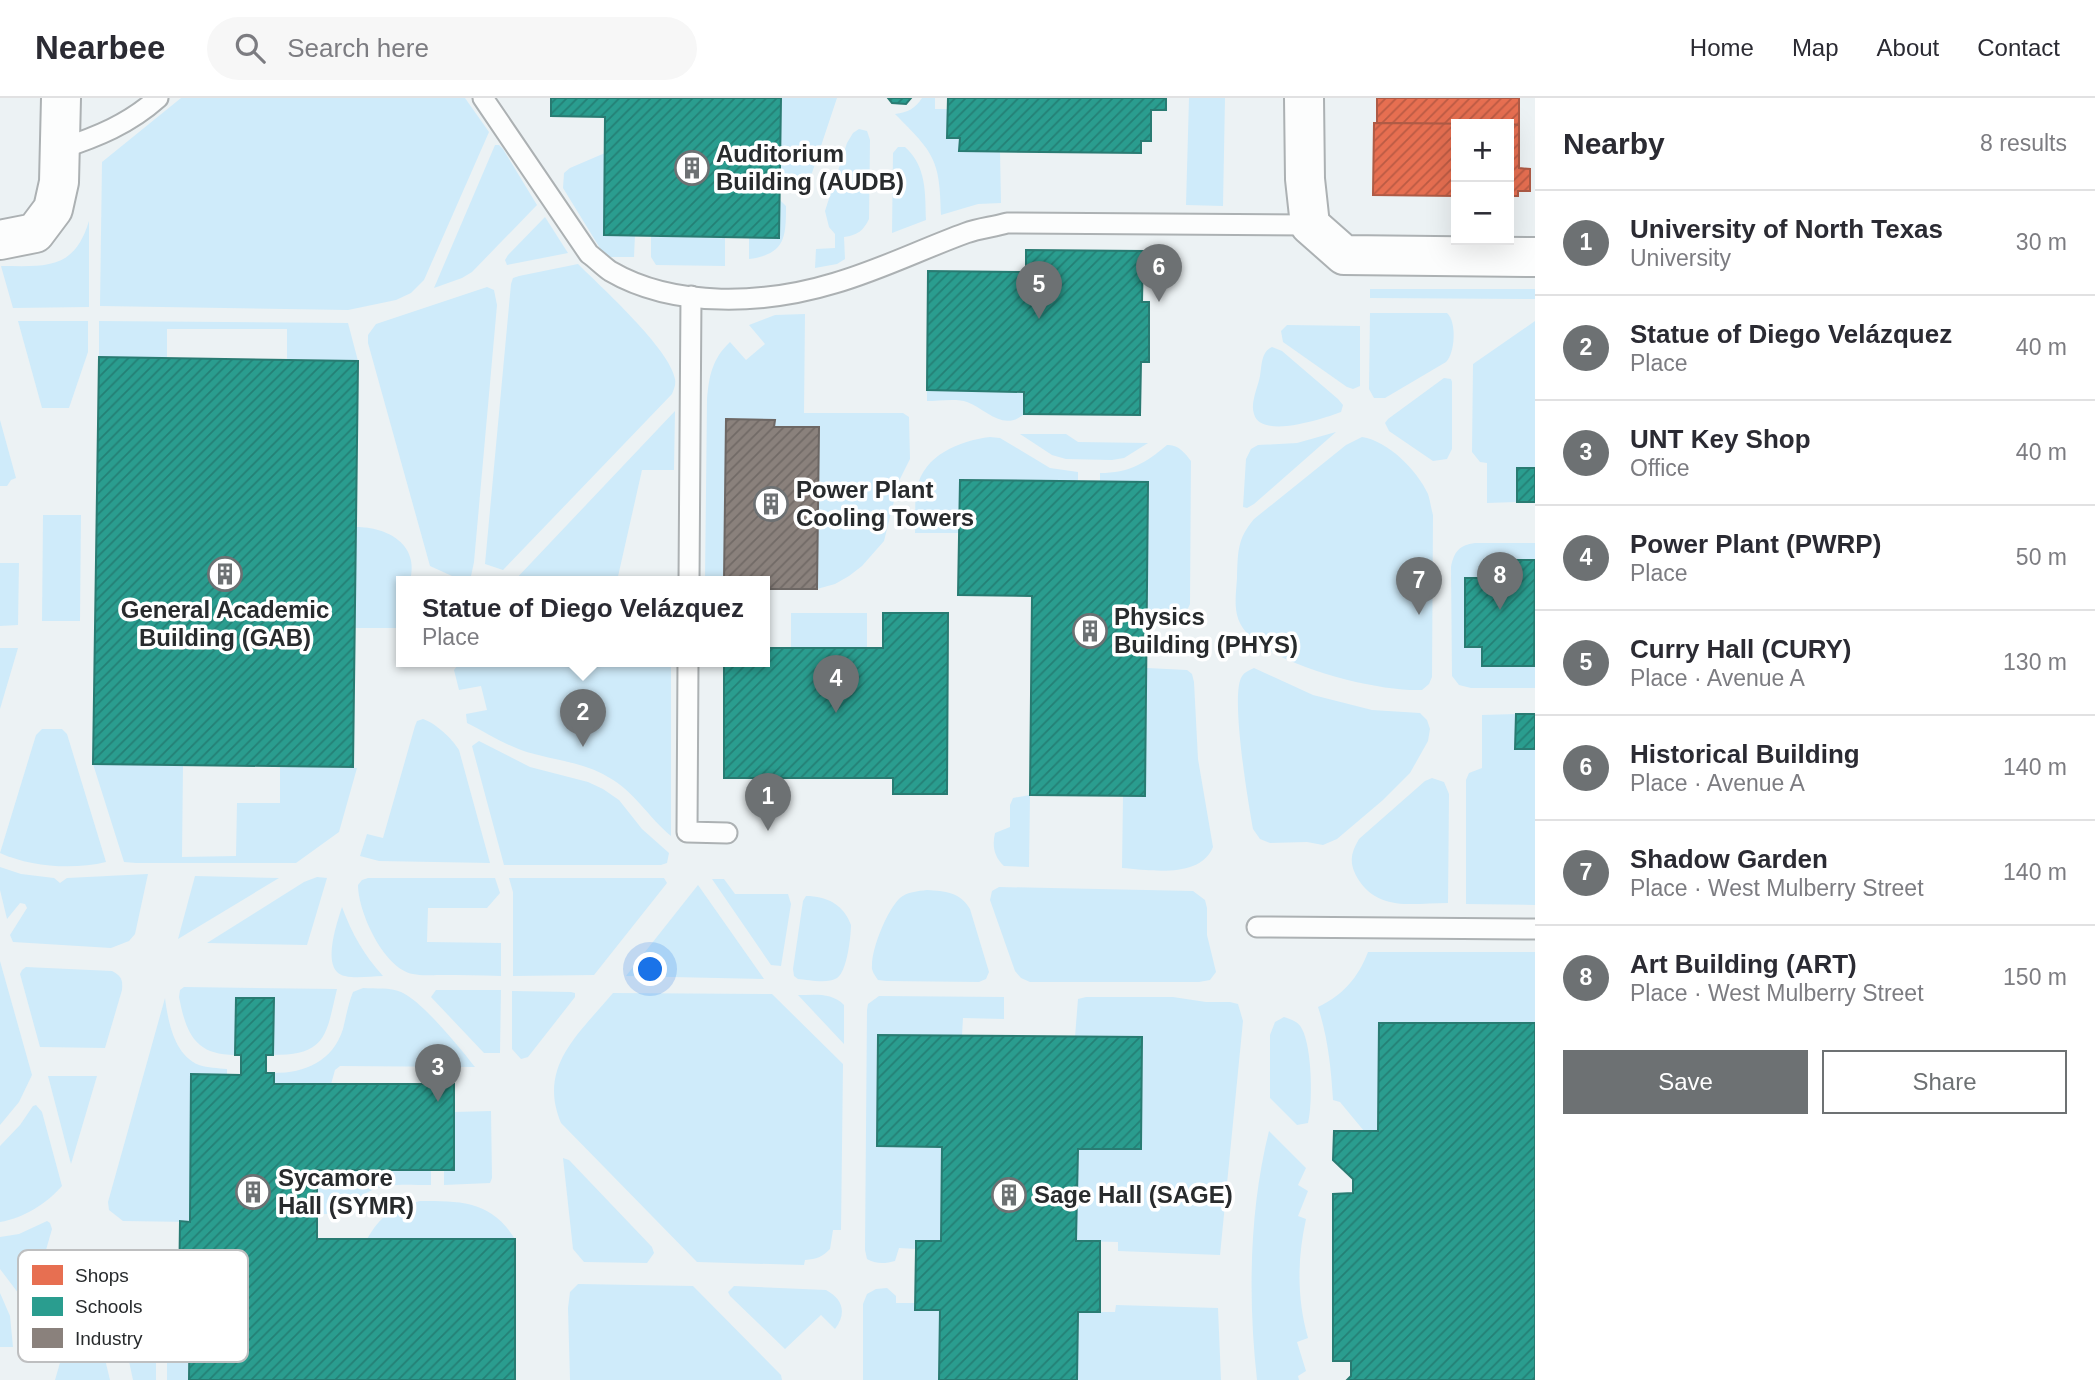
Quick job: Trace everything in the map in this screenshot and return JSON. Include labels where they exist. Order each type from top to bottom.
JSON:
[{"type":"street","points":[[17,237],[53,209],[59,182],[61,98]]},
{"type":"street","points":[[1304,98],[1305,179],[1310,225],[1344,254],[1535,257]]},
{"type":"lane","points":[[61,149],[122,125],[158,98]]},
{"type":"lane","points":[[483,98],[589,254],[610,270],[642,284],[691,296],[741,298],[809,290],[881,268],[967,233],[1007,223],[1310,225]]},
{"type":"lane","points":[[689,576],[691,296]]},
{"type":"lane","points":[[688,667],[687,832],[727,833]]},
{"type":"lane","points":[[1257,928],[1535,929]]},
{"type":"shaded area","points":[[181,98],[465,98],[489,132],[424,280],[411,293],[396,300],[348,310],[100,306],[102,162]]},
{"type":"shaded area","points":[[781,98],[837,98],[811,176],[801,183],[780,184]]},
{"type":"shaded area","points":[[922,98],[935,98],[935,109],[948,109],[960,138],[959,150],[1000,151],[1001,203],[978,204],[941,215],[939,181],[932,158],[918,138],[895,114],[911,109]]},
{"type":"shaded area","points":[[1189,98],[1225,98],[1223,206],[1186,205]]},
{"type":"shaded area","points":[[859,129],[867,131],[870,140],[869,219],[860,232],[844,237],[845,259],[837,264],[815,268],[816,249],[835,248],[835,234],[829,227],[825,211],[847,143]]},
{"type":"shaded area","points":[[495,145],[503,149],[537,205],[472,272],[434,288]]},
{"type":"shaded area","points":[[898,147],[905,147],[921,172],[925,190],[926,220],[892,233],[893,153]]},
{"type":"shaded area","points":[[605,153],[604,235],[635,235],[634,257],[608,257],[603,253],[563,188],[564,173],[570,168]]},
{"type":"shaded area","points":[[780,200],[786,206],[781,243],[770,253],[749,259],[749,237],[779,238]]},
{"type":"shaded area","points":[[545,217],[568,253],[507,265],[505,260],[508,255]]},
{"type":"shaded area","points":[[89,221],[89,307],[13,308],[1,266],[44,265],[66,257],[83,237]]},
{"type":"shaded area","points":[[651,236],[725,237],[725,266],[656,265],[651,257]]},
{"type":"shaded area","points":[[578,264],[648,335],[670,366],[675,387],[672,394],[503,570],[485,564],[511,284],[513,278],[519,276]]},
{"type":"shaded area","points":[[487,287],[494,290],[497,305],[471,576],[452,576],[430,566],[368,343],[368,335],[376,324]]},
{"type":"shaded area","points":[[1370,289],[1535,289],[1535,299],[1370,298]]},
{"type":"shaded area","points":[[1370,313],[1447,313],[1453,330],[1453,345],[1449,358],[1385,398],[1374,398],[1369,389]]},
{"type":"shaded area","points":[[805,314],[804,413],[903,413],[909,417],[910,459],[899,481],[884,541],[862,566],[849,576],[835,584],[817,589],[819,428],[774,427],[775,421],[726,419],[724,576],[705,576],[707,400],[712,368],[730,342],[746,360],[765,344],[749,325],[775,315]]},
{"type":"shaded area","points":[[18,321],[88,321],[88,352],[69,408],[42,408]]},
{"type":"shaded area","points":[[99,321],[348,323],[358,361],[287,359],[287,329],[167,329],[167,358],[99,357]]},
{"type":"shaded area","points":[[1535,321],[1535,468],[1517,469],[1517,502],[1487,503],[1487,463],[1480,462],[1472,452],[1473,364]]},
{"type":"shaded area","points":[[1287,325],[1360,326],[1360,386],[1353,389],[1347,387],[1283,342],[1281,331]]},
{"type":"shaded area","points":[[1272,347],[1282,351],[1338,399],[1343,405],[1341,412],[1294,425],[1268,426],[1259,422],[1253,410],[1254,400],[1264,355]]},
{"type":"shaded area","points":[[1444,378],[1451,379],[1452,382],[1452,449],[1447,459],[1433,461],[1389,431],[1385,423]]},
{"type":"shaded area","points":[[927,390],[1024,392],[1024,414],[1009,421],[1002,420],[963,401],[927,401]]},
{"type":"shaded area","points":[[675,411],[674,470],[642,470],[618,576],[519,576]]},
{"type":"shaded area","points":[[0,420],[16,478],[7,486],[0,486]]},
{"type":"shaded area","points":[[1336,432],[1254,504],[1243,507],[1246,459],[1251,449],[1258,445],[1297,443]]},
{"type":"shaded area","points":[[1020,434],[1066,434],[1078,442],[1148,443],[1124,458],[1066,459],[1052,455]]},
{"type":"shaded area","points":[[990,437],[1000,438],[1050,468],[1078,472],[1078,482],[960,480],[959,533],[915,533],[917,488],[927,467],[935,458],[955,446]]},
{"type":"shaded area","points":[[1362,437],[1382,444],[1409,466],[1428,494],[1433,515],[1432,677],[1422,690],[1351,681],[1297,664],[1254,639],[1241,625],[1237,614],[1238,553],[1248,526],[1346,445]]},
{"type":"shaded area","points":[[1167,445],[1184,452],[1191,461],[1190,604],[1178,617],[1148,619],[1148,483],[1100,482],[1100,473],[1136,466]]},
{"type":"shaded area","points":[[43,515],[81,515],[80,621],[42,621]]},
{"type":"shaded area","points":[[356,527],[379,530],[398,540],[405,548],[410,557],[411,576],[396,576],[396,628],[354,628]]},
{"type":"shaded area","points":[[1475,543],[1535,543],[1535,560],[1484,560],[1483,578],[1465,579],[1465,647],[1482,647],[1534,666],[1535,642],[1535,688],[1471,688],[1459,685],[1452,676],[1451,567],[1458,550]]},
{"type":"shaded area","points":[[0,563],[19,563],[18,625],[0,626]]},
{"type":"shaded area","points":[[791,613],[867,613],[867,648],[791,647]]},
{"type":"shaded area","points":[[0,648],[18,648],[0,709]]},
{"type":"shaded area","points":[[456,667],[671,667],[671,836],[634,797],[608,777],[587,767],[521,750],[467,723],[466,714],[487,710],[481,686],[459,690],[454,670]]},
{"type":"shaded area","points":[[1147,668],[1187,670],[1192,674],[1194,682],[1198,759],[1213,847],[1207,857],[1186,868],[1160,871],[1122,868],[1123,796],[1145,796]]},
{"type":"shaded area","points":[[1254,668],[1313,695],[1372,710],[1420,713],[1427,720],[1430,729],[1428,741],[1410,773],[1337,839],[1323,845],[1307,842],[1270,843],[1260,839],[1253,829],[1241,751],[1238,690],[1241,678]]},
{"type":"shaded area","points":[[1516,714],[1515,748],[1535,749],[1535,905],[1466,904],[1466,780],[1469,773],[1482,768],[1482,715]]},
{"type":"shaded area","points":[[423,719],[443,732],[459,750],[490,863],[379,861],[360,856],[367,834],[383,838],[415,726],[417,721]]},
{"type":"shaded area","points":[[42,729],[62,729],[67,734],[106,862],[52,866],[0,853],[36,735]]},
{"type":"shaded area","points":[[479,741],[530,767],[588,782],[603,789],[619,800],[642,829],[669,853],[667,863],[504,865],[472,746]]},
{"type":"shaded area","points":[[93,764],[183,765],[182,857],[236,856],[237,803],[280,803],[280,766],[357,768],[339,832],[296,863],[136,863],[124,862]]},
{"type":"shaded area","points":[[1432,778],[1444,782],[1449,794],[1448,903],[1398,903],[1376,897],[1366,890],[1353,869],[1354,849],[1359,839],[1425,781]]},
{"type":"shaded area","points":[[1030,795],[1029,867],[1004,866],[995,851],[995,833],[1010,827],[1010,805],[1013,798]]},
{"type":"shaded area","points":[[0,867],[21,874],[54,878],[60,883],[67,878],[148,874],[135,934],[129,941],[111,948],[13,942],[10,935],[27,908],[20,903],[7,919],[0,890]]},
{"type":"shaded area","points":[[195,876],[279,878],[178,939]]},
{"type":"shaded area","points":[[317,877],[327,878],[307,945],[207,943],[304,882]]},
{"type":"shaded area","points":[[368,878],[495,878],[500,893],[487,908],[428,908],[427,942],[501,943],[501,976],[419,975],[402,970],[383,951],[368,924],[358,885]]},
{"type":"shaded area","points":[[509,878],[664,878],[667,883],[594,975],[513,976],[513,892]]},
{"type":"shaded area","points":[[712,879],[724,879],[735,894],[788,894],[791,904],[781,966],[771,965]]},
{"type":"shaded area","points":[[698,885],[764,979],[626,976]]},
{"type":"shaded area","points":[[999,887],[1193,891],[1205,900],[1207,935],[1216,972],[1210,980],[1199,982],[1030,982],[1015,971],[990,900],[992,891]]},
{"type":"shaded area","points":[[927,890],[957,896],[970,909],[989,972],[986,979],[979,982],[878,980],[872,969],[873,958],[890,911],[903,896]]},
{"type":"shaded area","points":[[806,896],[834,903],[844,912],[851,925],[846,961],[840,974],[833,980],[813,981],[794,976],[803,901]]},
{"type":"shaded area","points":[[342,907],[359,944],[383,976],[345,976],[337,972],[333,965],[332,946]]},
{"type":"shaded area","points":[[1368,952],[1535,952],[1535,1023],[1379,1023],[1378,1131],[1364,1131],[1340,1102],[1333,1100],[1328,1053],[1318,1007],[1349,985]]},
{"type":"shaded area","points":[[0,961],[32,1075],[19,1102],[0,1125]]},
{"type":"shaded area","points":[[26,967],[112,971],[119,976],[122,990],[105,1048],[40,1047],[20,974]]},
{"type":"shaded area","points":[[184,987],[337,989],[330,1019],[321,1039],[304,1051],[291,1054],[273,1055],[273,998],[236,998],[235,1055],[210,1051],[195,1040],[185,1021],[179,997],[180,990]]},
{"type":"shaded area","points":[[363,988],[392,989],[410,997],[440,1026],[475,1067],[340,1066],[335,1070],[331,1084],[274,1084],[274,1073],[307,1068],[325,1057],[343,1029],[353,992]]},
{"type":"shaded area","points":[[436,990],[501,990],[500,1053],[484,1053],[431,997]]},
{"type":"shaded area","points":[[512,991],[575,993],[575,997],[528,1057],[521,1059],[512,1049]]},
{"type":"shaded area","points":[[613,993],[772,994],[843,1064],[841,1230],[833,1230],[830,1249],[824,1254],[805,1260],[804,1265],[697,1262],[561,1123],[555,1103],[554,1084],[558,1067],[576,1037]]},
{"type":"shaded area","points":[[798,995],[828,996],[844,1005],[844,1044]]},
{"type":"shaded area","points":[[879,996],[1004,997],[1004,1019],[963,1018],[962,1035],[878,1035],[877,1146],[942,1147],[941,1241],[917,1241],[916,1249],[899,1248],[895,1261],[884,1263],[867,1259],[865,1250],[867,1010],[868,1004]]},
{"type":"shaded area","points":[[1173,997],[1238,1004],[1243,1021],[1220,1255],[1118,1251],[1118,1242],[1076,1241],[1078,1149],[1140,1149],[1075,1037],[1078,999]]},
{"type":"shaded area","points":[[165,998],[170,1027],[184,1054],[199,1065],[227,1069],[227,1074],[191,1075],[190,1222],[123,1221],[109,1210],[108,1202]]},
{"type":"shaded area","points":[[1284,1017],[1297,1022],[1302,1029],[1310,1061],[1310,1114],[1308,1123],[1297,1125],[1270,1098],[1270,1035],[1275,1022]]},
{"type":"shaded area","points":[[48,1076],[97,1076],[71,1164]]},
{"type":"shaded area","points":[[36,1105],[42,1112],[62,1186],[34,1209],[0,1222],[0,1146]]},
{"type":"shaded area","points":[[491,1111],[490,1183],[444,1185],[444,1170],[454,1170],[454,1112]]},
{"type":"shaded area","points":[[1269,1131],[1306,1168],[1298,1185],[1308,1191],[1298,1216],[1306,1219],[1300,1279],[1308,1338],[1297,1342],[1306,1371],[1298,1376],[1299,1380],[1257,1380],[1252,1318],[1252,1255],[1257,1192]]},
{"type":"shaded area","points":[[563,1158],[569,1160],[652,1247],[654,1253],[647,1263],[584,1262],[573,1249]]},
{"type":"shaded area","points":[[317,1170],[431,1170],[431,1185],[382,1187],[363,1195],[342,1214],[317,1214]]},
{"type":"shaded area","points":[[420,1201],[462,1203],[485,1210],[506,1226],[515,1239],[367,1239],[389,1213]]},
{"type":"shaded area","points":[[47,1221],[52,1229],[46,1250],[18,1250],[18,1293],[0,1269],[0,1237],[19,1234]]},
{"type":"shaded area","points":[[578,1284],[693,1286],[781,1375],[782,1380],[570,1380],[568,1308],[570,1292]]},
{"type":"shaded area","points":[[734,1286],[826,1290],[839,1302],[841,1317],[835,1329],[821,1315],[785,1349],[730,1296],[728,1292]]},
{"type":"shaded area","points":[[887,1288],[896,1296],[896,1303],[915,1303],[915,1309],[940,1310],[939,1380],[863,1380],[863,1304],[867,1294],[876,1289]]},
{"type":"shaded area","points":[[0,1293],[10,1316],[13,1347],[0,1347]]},
{"type":"shaded area","points":[[1116,1305],[1218,1308],[1221,1380],[1077,1380],[1078,1312],[1115,1312]]},
{"type":"shaded area","points":[[60,1362],[106,1362],[110,1380],[55,1380]]},
{"type":"shaded area","points":[[129,1362],[156,1362],[156,1380],[133,1380]]},
{"type":"shaded area","points":[[167,1362],[189,1362],[189,1380],[167,1380]]},
{"type":"building: Shops","points":[[1377,98],[1519,98],[1519,125],[1514,125],[1514,119],[1451,119],[1451,124],[1377,123]]},
{"type":"building: Shops","points":[[1374,123],[1451,124],[1451,196],[1373,195]]},
{"type":"building: Shops","points":[[1514,124],[1519,125],[1519,168],[1530,169],[1530,191],[1518,191],[1518,196],[1514,196]]},
{"type":"building: Schools","name":"Auditorium Building (AUDB)","points":[[551,98],[781,98],[779,238],[604,235],[605,117],[551,116]]},
{"type":"building: Schools","points":[[888,98],[911,98],[906,104],[892,103]]},
{"type":"building: Schools","points":[[948,98],[1166,98],[1166,110],[1151,110],[1151,141],[1141,141],[1141,153],[959,151],[960,138],[947,138]]},
{"type":"building: Schools","points":[[1026,250],[1143,251],[1142,302],[1149,302],[1149,362],[1141,362],[1140,415],[1024,414],[1024,392],[927,390],[928,271],[1026,272]]},
{"type":"building: Schools","name":"General Academic Building (GAB)","points":[[99,357],[358,361],[353,767],[93,764]]},
{"type":"building: Schools","points":[[1517,468],[1535,468],[1535,502],[1517,502]]},
{"type":"building: Schools","name":"Physics Building (PHYS)","points":[[960,480],[1148,482],[1145,796],[1030,795],[1032,596],[958,595]]},
{"type":"building: Schools","points":[[1484,560],[1535,560],[1534,666],[1482,666],[1482,647],[1465,647],[1465,578],[1483,578]]},
{"type":"building: Schools","points":[[883,613],[948,613],[947,794],[893,794],[893,778],[724,778],[724,667],[770,667],[770,648],[883,648]]},
{"type":"building: Schools","points":[[1516,714],[1535,714],[1535,749],[1515,749]]},
{"type":"building: Schools","name":"Sycamore Hall (SYMR)","points":[[236,998],[274,998],[273,1055],[266,1055],[266,1073],[274,1073],[274,1084],[454,1084],[454,1170],[317,1170],[317,1239],[515,1239],[515,1380],[189,1380],[189,1362],[248,1362],[248,1250],[180,1250],[180,1221],[190,1222],[191,1074],[241,1075],[241,1055],[235,1055]]},
{"type":"building: Schools","points":[[1379,1023],[1535,1023],[1535,1380],[1347,1380],[1351,1376],[1351,1361],[1333,1361],[1333,1194],[1353,1193],[1353,1179],[1333,1160],[1334,1131],[1378,1131]]},
{"type":"building: Schools","name":"Sage Hall (SAGE)","points":[[878,1035],[1142,1037],[1141,1149],[1078,1149],[1076,1241],[1100,1241],[1100,1312],[1078,1312],[1077,1380],[939,1380],[940,1310],[915,1310],[916,1241],[941,1241],[942,1147],[877,1146]]},
{"type":"building: Industry","name":"Power Plant Cooling Towers","points":[[726,419],[775,420],[774,427],[819,427],[817,589],[770,589],[770,576],[724,576]]},
{"type":"place","name":"Auditorium Building (AUDB)","points":[[692,168]]},
{"type":"place","name":"Historical Building","points":[[1159,302]]},
{"type":"place","name":"Curry Hall (CURY)","points":[[1039,319]]},
{"type":"place","name":"Power Plant Cooling Towers","points":[[771,504]]},
{"type":"place","name":"General Academic Building (GAB)","points":[[225,574]]},
{"type":"place","name":"Art Building (ART)","points":[[1500,610]]},
{"type":"place","name":"Shadow Garden","points":[[1419,615]]},
{"type":"place","name":"Physics Building (PHYS)","points":[[1090,631]]},
{"type":"place","name":"Power Plant (PWRP)","points":[[836,713]]},
{"type":"place","name":"Statue of Diego Velázquez","points":[[583,747]]},
{"type":"place","name":"University of North Texas","points":[[768,831]]},
{"type":"place","name":"UNT Key Shop","points":[[438,1102]]},
{"type":"place","name":"Sycamore Hall (SYMR)","points":[[253,1192]]},
{"type":"place","name":"Sage Hall (SAGE)","points":[[1009,1195]]}]
